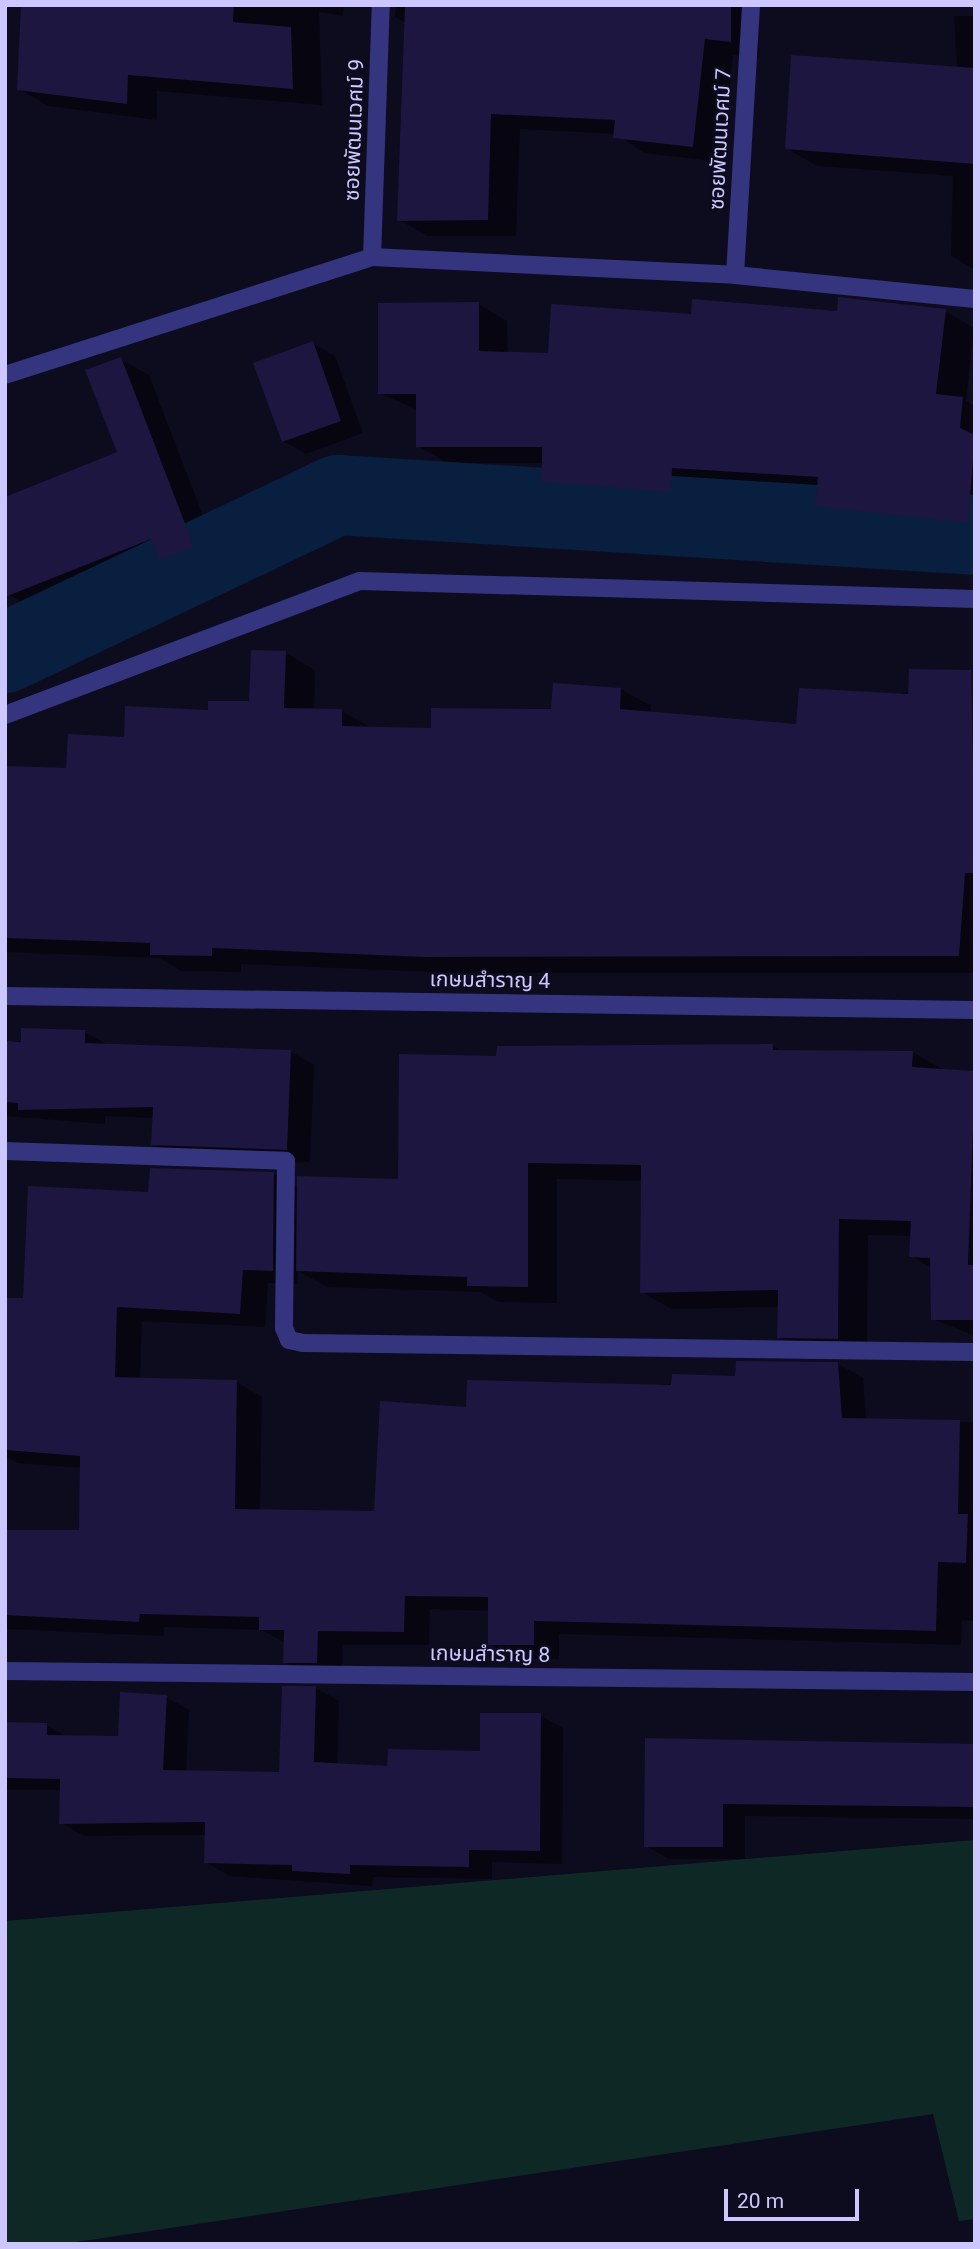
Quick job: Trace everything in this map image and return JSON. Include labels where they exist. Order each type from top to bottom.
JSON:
[{"type":"street","name":"ซอยพัฒนเวศม์ 9","points":[[372,257],[381,5]]},
{"type":"street","name":"ซอยพัฒนเวศม์ 7","points":[[736,275],[751,5]]},
{"type":"street","points":[[5,375],[372,257],[736,275],[975,299]]},
{"type":"street","points":[[5,715],[360,581],[975,599]]},
{"type":"street","name":"เกษมสำราญ 4","points":[[5,996],[975,1010]]},
{"type":"street","points":[[5,1151],[286,1161],[284,1328],[289,1340],[303,1343],[975,1352]]},
{"type":"street","name":"เกษมสำราญ 8","points":[[5,1671],[975,1682]]},
{"type":"green space","points":[[975,1840],[975,2219],[959,2221],[933,2114],[63,2244],[6,2244],[5,1921]]},
{"type":"building","points":[[21,5],[234,5],[233,22],[291,27],[293,89],[128,75],[127,104],[17,90]]},
{"type":"building","points":[[405,5],[731,5],[731,42],[705,39],[693,147],[613,138],[615,120],[491,114],[488,220],[397,221]]},
{"type":"building","points":[[791,55],[975,68],[975,164],[785,149]]},
{"type":"building","points":[[838,297],[946,309],[936,394],[963,397],[960,428],[975,435],[968,523],[815,506],[818,477],[672,468],[671,492],[542,482],[542,447],[416,447],[416,394],[378,394],[378,303],[479,302],[479,351],[548,353],[551,304],[691,314],[692,299],[837,311]]},
{"type":"building","points":[[313,341],[341,421],[282,442],[253,363]]},
{"type":"building","points":[[121,357],[194,547],[159,560],[151,539],[5,597],[5,497],[117,452],[85,370]]},
{"type":"building","points":[[251,650],[286,651],[284,708],[342,709],[342,726],[431,728],[431,708],[551,709],[553,683],[621,688],[620,709],[796,724],[799,688],[908,694],[909,669],[971,670],[975,873],[965,873],[959,956],[424,957],[212,948],[212,956],[150,955],[150,943],[5,938],[5,766],[66,768],[68,734],[124,737],[125,706],[208,710],[208,701],[249,701]]},
{"type":"building","points":[[21,1028],[85,1030],[85,1043],[291,1050],[287,1150],[151,1145],[153,1107],[18,1110],[18,1103],[5,1102],[5,1041],[21,1042]]},
{"type":"building","points":[[773,1044],[773,1050],[913,1051],[912,1067],[975,1071],[968,1265],[975,1265],[975,1320],[931,1320],[930,1258],[909,1257],[911,1221],[839,1219],[838,1339],[777,1338],[778,1290],[640,1293],[641,1165],[528,1163],[528,1287],[467,1286],[467,1277],[296,1271],[297,1176],[398,1179],[399,1054],[496,1056],[497,1046]]},
{"type":"building","points":[[150,1168],[274,1172],[273,1271],[243,1270],[240,1314],[117,1307],[115,1377],[237,1380],[235,1509],[374,1511],[380,1401],[466,1407],[467,1380],[671,1385],[672,1374],[735,1376],[736,1361],[838,1362],[842,1418],[960,1420],[958,1514],[968,1514],[966,1563],[938,1562],[936,1631],[534,1621],[534,1645],[488,1645],[488,1597],[405,1596],[404,1632],[318,1631],[317,1663],[283,1663],[284,1630],[259,1630],[259,1617],[140,1614],[139,1622],[5,1615],[5,1530],[79,1530],[80,1456],[5,1450],[5,1298],[23,1298],[28,1186],[148,1192]]},
{"type":"building","points":[[282,1686],[316,1686],[314,1762],[387,1766],[388,1749],[480,1751],[480,1713],[541,1713],[540,1851],[469,1850],[469,1867],[350,1865],[350,1874],[292,1871],[292,1865],[204,1863],[205,1822],[59,1824],[60,1779],[5,1778],[5,1722],[47,1723],[47,1735],[118,1736],[120,1692],[167,1695],[163,1770],[279,1772]]},
{"type":"building","points":[[645,1738],[975,1744],[975,1807],[723,1804],[723,1847],[644,1847]]},
{"type":"waterway","points":[[5,653],[338,495],[975,535]]}]
